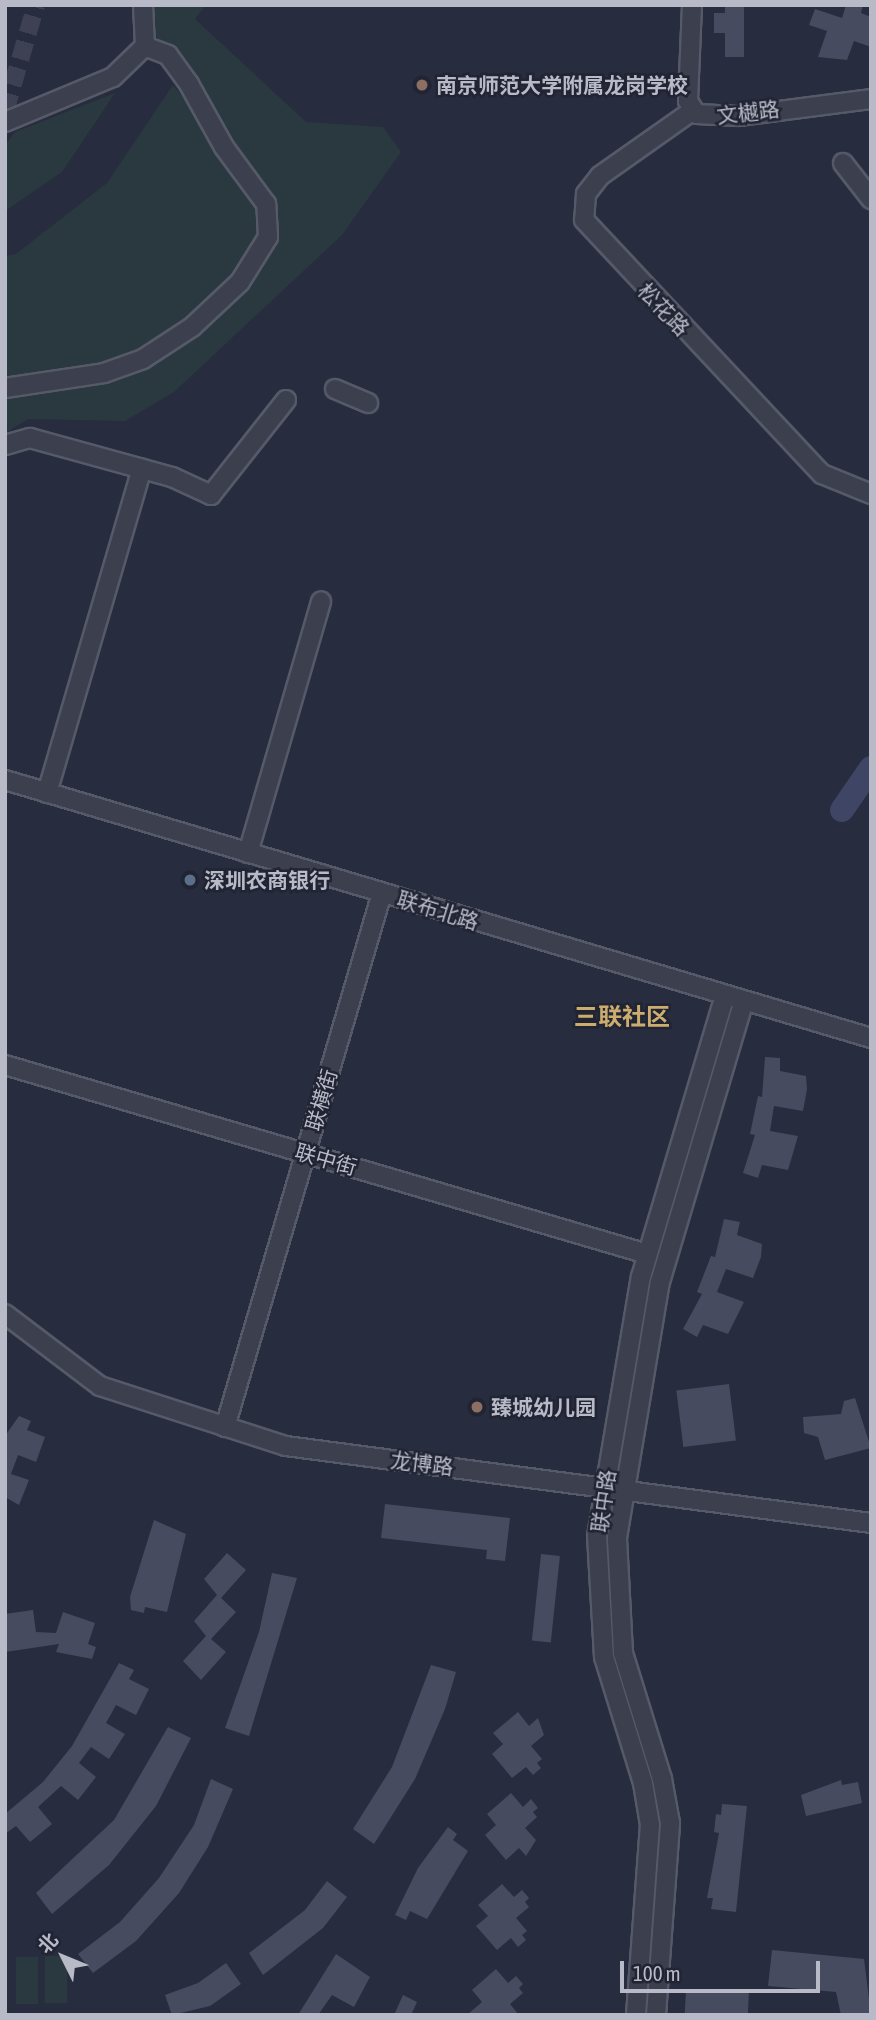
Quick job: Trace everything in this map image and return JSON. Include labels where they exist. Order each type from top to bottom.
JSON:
[{"type":"street","points":[[5,122],[91,89],[113,77],[145,46],[143,5]]},
{"type":"street","name":"文樾路","points":[[692,5],[692,111],[703,117],[740,116],[871,99]]},
{"type":"street","points":[[5,388],[104,373],[143,359],[192,327],[240,282],[268,237],[266,204],[168,55],[145,46]]},
{"type":"street","name":"松花路","points":[[692,111],[600,176],[586,194],[584,220],[822,474],[871,494]]},
{"type":"street","points":[[843,163],[871,199]]},
{"type":"street","points":[[335,389],[368,403]]},
{"type":"street","points":[[5,445],[30,438],[142,469],[204,495],[218,492],[286,400]]},
{"type":"street","points":[[47,793],[142,469]]},
{"type":"street","points":[[248,853],[321,601]]},
{"type":"street","name":"联布北路","points":[[5,780],[871,1038]]},
{"type":"street","name":"联横街","points":[[225,1427],[382,893]]},
{"type":"street","name":"联中路","points":[[636,2015],[650,1825],[599,1627],[596,1556],[605,1485],[647,1254],[725,995]]},
{"type":"street","name":"联中路","points":[[656,2015],[670,1823],[619,1624],[616,1557],[624,1488],[670,1242],[744,1001]]},
{"type":"street","name":"联中街","points":[[5,1065],[647,1254]]},
{"type":"street","name":"龙博路","points":[[5,1314],[100,1386],[286,1447],[605,1485],[871,1522]]},
{"type":"shaded area","points":[[152,5],[206,5],[195,19],[306,122],[383,127],[401,152],[342,235],[174,392],[125,421],[28,419],[5,433],[5,256],[16,254],[107,183],[173,85],[213,133],[222,128],[155,34]]},
{"type":"shaded area","points":[[115,93],[62,172],[5,211],[5,145],[15,132]]},
{"type":"shaded area","points":[[45,1956],[67,1956],[67,2003],[45,2003]]},
{"type":"shaded area","points":[[16,1957],[38,1957],[38,2004],[16,2004]]},
{"type":"building","points":[[725,5],[744,5],[744,57],[725,57],[725,33],[714,33],[714,13],[725,13]]},
{"type":"building","points":[[846,5],[863,5],[861,13],[871,17],[871,47],[854,41],[847,60],[818,57],[827,31],[809,25],[815,9],[842,18]]},
{"type":"building","points":[[765,1057],[780,1058],[780,1071],[806,1076],[807,1089],[803,1111],[774,1106],[770,1131],[798,1136],[788,1170],[762,1165],[758,1178],[743,1173],[755,1135],[750,1134],[758,1096],[762,1097]]},
{"type":"building","points":[[724,1219],[740,1222],[737,1235],[762,1244],[761,1257],[753,1278],[726,1269],[717,1292],[744,1302],[728,1334],[703,1325],[697,1337],[683,1329],[702,1294],[697,1292],[711,1256],[715,1257]]},
{"type":"building","points":[[729,1384],[736,1441],[683,1447],[676,1390]]},
{"type":"building","points":[[855,1398],[871,1448],[825,1460],[818,1437],[804,1433],[803,1417],[841,1414],[844,1401]]},
{"type":"building","points":[[19,1416],[31,1421],[27,1430],[45,1437],[36,1462],[18,1455],[11,1474],[29,1480],[19,1505],[5,1497],[5,1436]]},
{"type":"building","points":[[385,1504],[510,1518],[505,1561],[486,1559],[487,1550],[381,1538]]},
{"type":"building","points":[[154,1520],[186,1534],[167,1612],[145,1607],[144,1613],[131,1610],[130,1597]]},
{"type":"building","points":[[227,1553],[246,1570],[221,1598],[236,1612],[211,1639],[226,1652],[201,1680],[183,1661],[206,1636],[194,1621],[217,1595],[204,1579]]},
{"type":"building","points":[[541,1554],[560,1556],[551,1643],[532,1641]]},
{"type":"building","points":[[272,1573],[297,1578],[249,1736],[225,1728],[259,1632]]},
{"type":"building","points":[[33,1610],[36,1632],[56,1633],[63,1612],[95,1623],[88,1644],[96,1647],[92,1659],[56,1652],[59,1644],[5,1652],[5,1614]]},
{"type":"building","points":[[119,1663],[134,1670],[129,1679],[149,1689],[136,1715],[116,1705],[106,1723],[125,1734],[109,1759],[91,1747],[79,1763],[96,1777],[78,1800],[61,1786],[38,1807],[52,1824],[30,1842],[16,1826],[5,1834],[5,1814],[43,1782],[72,1746]]},
{"type":"building","points":[[431,1665],[456,1672],[445,1709],[415,1779],[374,1844],[353,1829],[392,1767]]},
{"type":"building","points":[[518,1712],[529,1726],[538,1718],[544,1735],[531,1746],[542,1759],[537,1763],[541,1768],[533,1775],[526,1767],[512,1778],[492,1754],[503,1744],[493,1733]]},
{"type":"building","points":[[168,1727],[191,1738],[156,1806],[109,1865],[52,1914],[36,1893],[114,1820]]},
{"type":"building","points":[[211,1779],[233,1789],[208,1847],[179,1893],[136,1941],[93,1973],[78,1954],[120,1922],[159,1878],[194,1825]]},
{"type":"building","points":[[841,1780],[842,1785],[858,1782],[862,1803],[806,1816],[801,1795]]},
{"type":"building","points":[[511,1793],[523,1807],[531,1799],[538,1808],[533,1812],[537,1817],[525,1828],[536,1840],[526,1856],[519,1848],[506,1860],[485,1835],[496,1825],[487,1814]]},
{"type":"building","points":[[722,1804],[747,1806],[736,1912],[711,1909],[713,1898],[707,1898],[719,1833],[714,1832],[716,1814],[721,1815]]},
{"type":"building","points":[[448,1827],[457,1834],[453,1840],[468,1851],[427,1919],[410,1911],[406,1920],[395,1915],[418,1868]]},
{"type":"building","points":[[327,1881],[347,1897],[323,1928],[263,1975],[249,1953],[305,1910]]},
{"type":"building","points":[[502,1884],[514,1897],[522,1890],[529,1898],[525,1902],[529,1907],[516,1918],[527,1931],[522,1935],[526,1940],[518,1947],[511,1938],[497,1950],[476,1926],[488,1916],[478,1905]]},
{"type":"building","points":[[772,1950],[864,1959],[871,2015],[841,2015],[836,1992],[768,1986]]},
{"type":"building","points":[[336,1954],[370,1977],[354,2007],[332,1995],[318,2015],[298,2015]]},
{"type":"building","points":[[226,1963],[241,1984],[210,2006],[172,2015],[165,1995],[198,1983]]},
{"type":"building","points":[[496,1969],[508,1983],[516,1976],[523,1984],[519,1988],[523,1993],[510,2004],[519,2015],[467,2015],[482,2002],[472,1990]]},
{"type":"building","points":[[686,1990],[749,1993],[748,2015],[685,2015]]},
{"type":"building","points":[[403,1995],[417,2002],[411,2015],[394,2015]]},
{"type":"waterway","points":[[842,810],[871,768]]},
{"type":"tunnel","points":[[5,111],[36,5]]},
{"type":"place","name":"南京师范大学附属龙岗学校","points":[[422,85]]},
{"type":"place","name":"深圳农商银行","points":[[190,880]]},
{"type":"place","name":"臻城幼儿园","points":[[477,1407]]},
{"type":"district","name":"三联社区","points":[[622,1017]]}]
